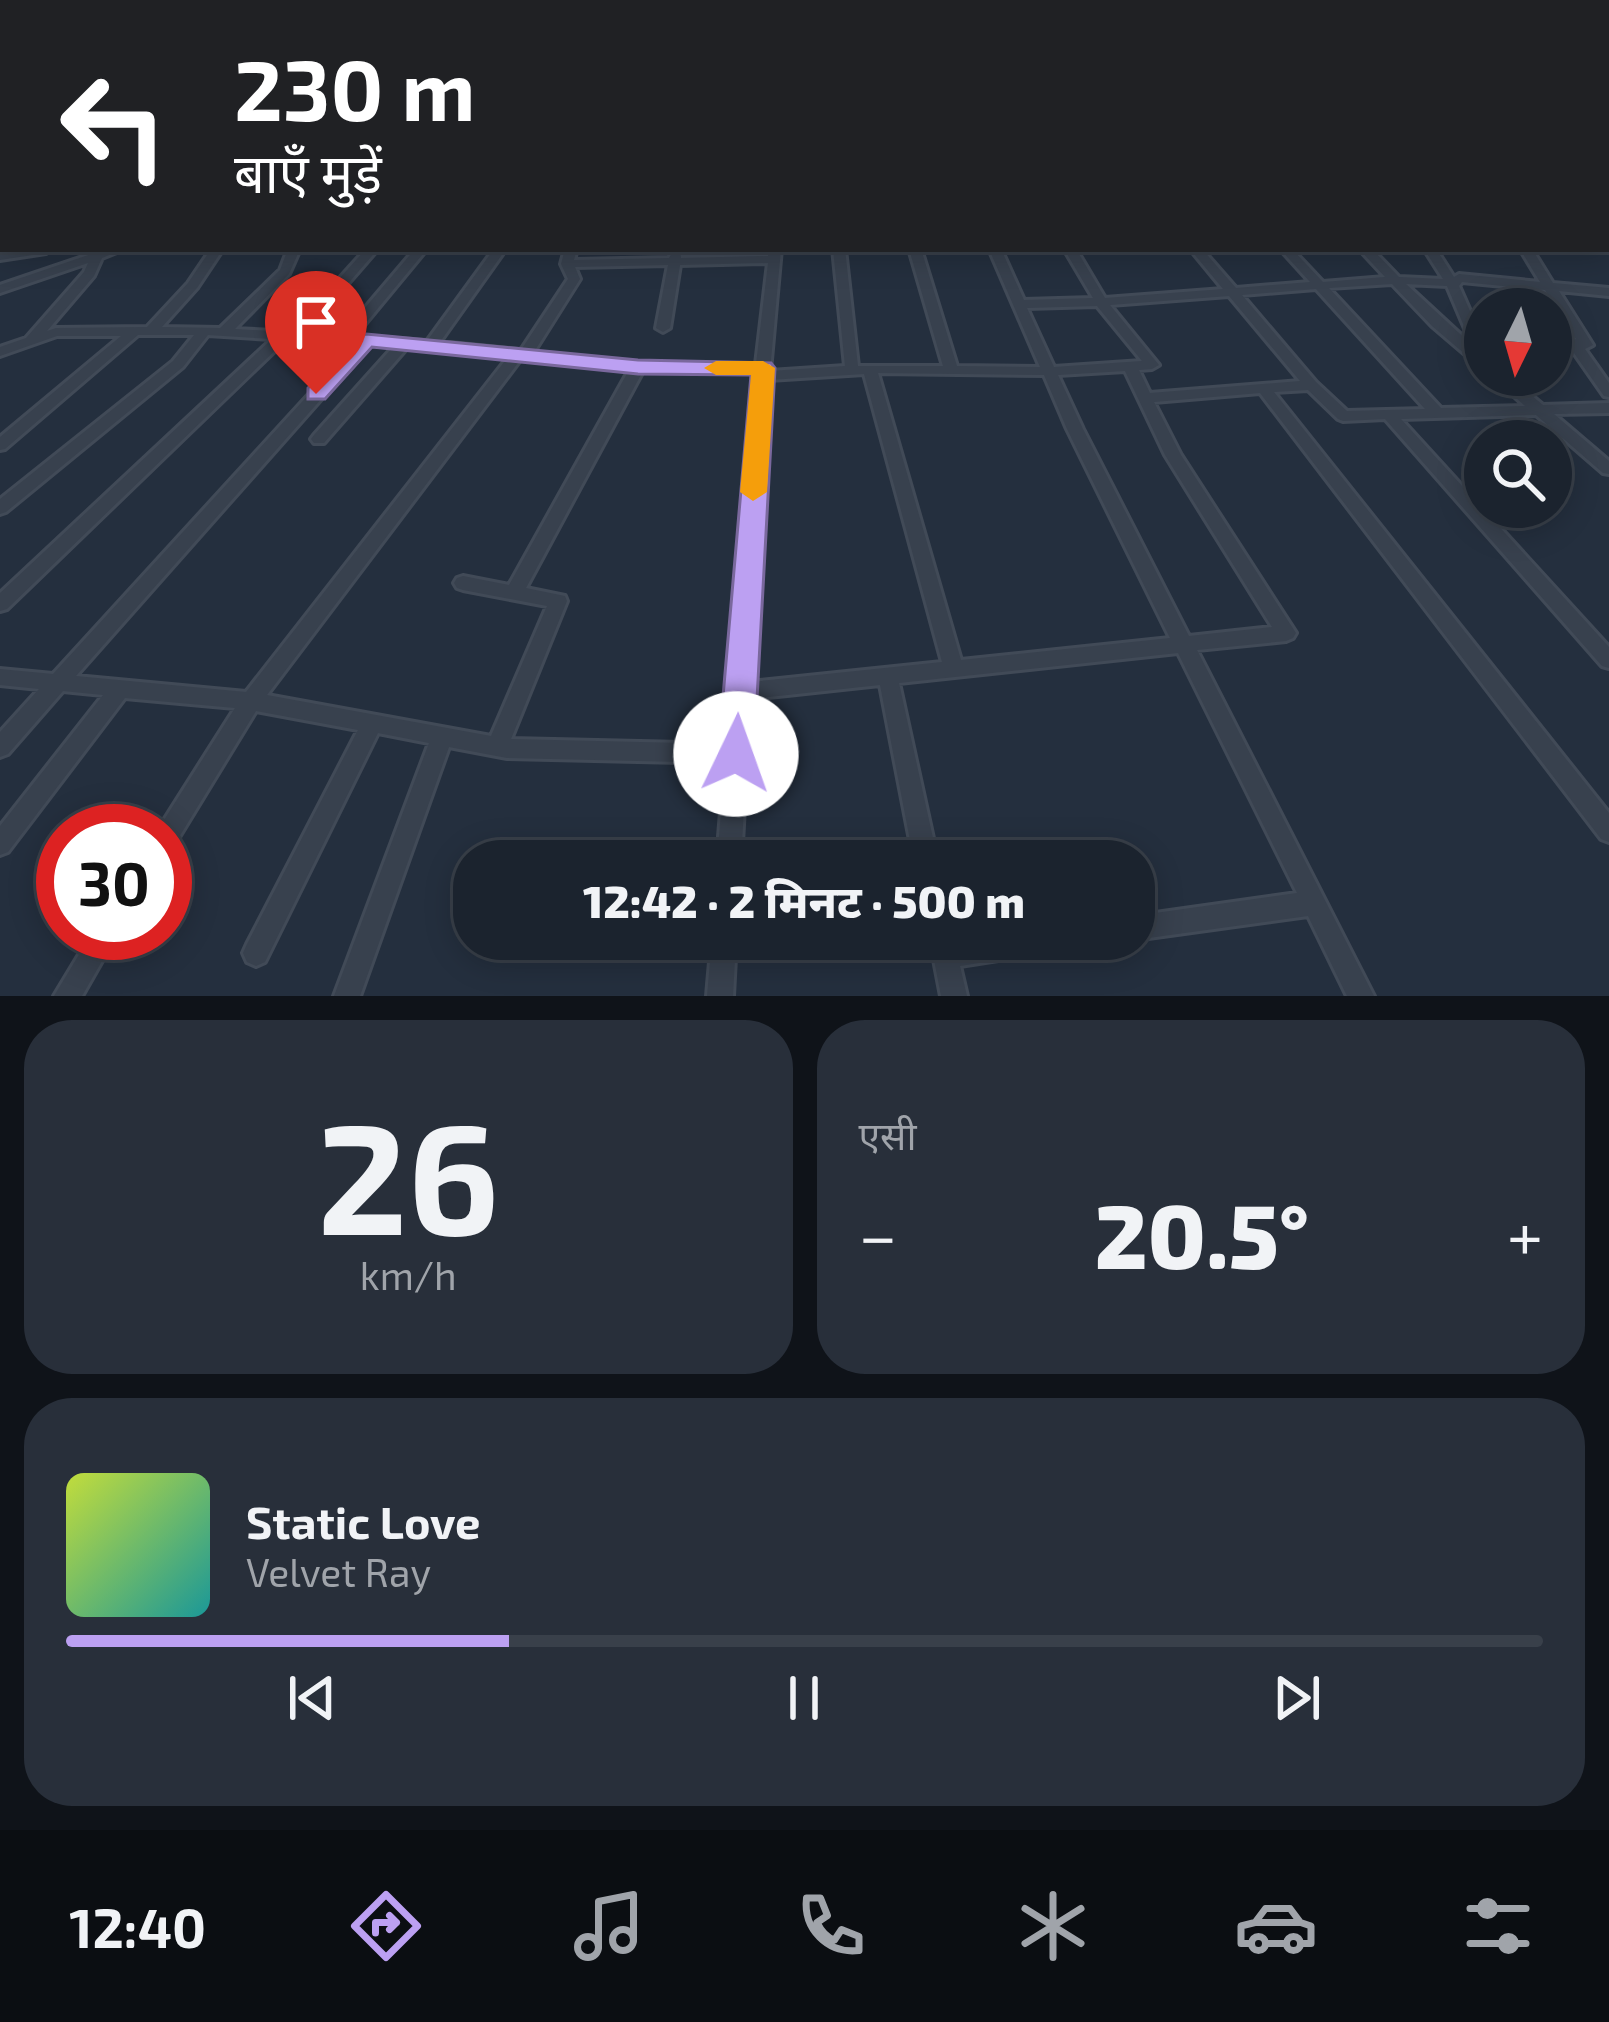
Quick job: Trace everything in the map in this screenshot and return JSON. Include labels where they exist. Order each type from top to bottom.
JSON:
[{"type":"street","points":[[0,289],[110,252]]},
{"type":"street","points":[[0,445],[144,330],[194,285],[215,252]]},
{"type":"street","points":[[224,332],[285,272],[293,252]]},
{"type":"street","points":[[0,604],[289,335],[369,252]]},
{"type":"street","points":[[345,340],[418,252]]},
{"type":"street","points":[[431,345],[498,252]]},
{"type":"street","points":[[840,252],[861,370],[954,669]]},
{"type":"street","points":[[916,252],[952,371]]},
{"type":"street","points":[[996,252],[1076,429],[1361,996]]},
{"type":"street","points":[[0,352],[56,332],[144,330],[366,340],[638,367],[762,372],[1052,371],[1152,365],[1101,302],[1072,252]]},
{"type":"street","points":[[1199,252],[1343,416],[1609,408]]},
{"type":"street","points":[[1289,252],[1436,412]]},
{"type":"street","points":[[1368,252],[1464,343]]},
{"type":"street","points":[[1432,252],[1464,313]]},
{"type":"street","points":[[1528,252],[1586,345],[1574,343],[1609,393]]},
{"type":"street","points":[[664,328],[676,254]]},
{"type":"street","points":[[187,804],[251,701],[520,356],[574,279],[569,256],[775,254],[762,372],[730,840]]},
{"type":"street","points":[[31,341],[90,273],[97,257]]},
{"type":"street","points":[[1019,304],[1459,278],[1609,292]]},
{"type":"street","points":[[0,508],[178,364],[204,331]]},
{"type":"street","points":[[0,747],[366,340]]},
{"type":"street","points":[[320,439],[404,343]]},
{"type":"street","points":[[514,593],[638,367]]},
{"type":"street","points":[[739,692],[1286,633],[1173,455],[1131,369]]},
{"type":"street","points":[[1146,398],[1311,385]]},
{"type":"street","points":[[1264,389],[1609,832]]},
{"type":"street","points":[[1523,396],[1609,469]]},
{"type":"street","points":[[1388,414],[1609,660]]},
{"type":"street","points":[[463,584],[558,601],[497,746]]},
{"type":"street","points":[[888,676],[922,840]]},
{"type":"street","points":[[0,677],[251,701],[497,746],[736,754]]},
{"type":"street","points":[[0,844],[119,690]]},
{"type":"street","points":[[256,953],[371,724]]},
{"type":"street","points":[[347,996],[442,736]]},
{"type":"street","points":[[1155,925],[1314,903]]},
{"type":"street","points":[[67,996],[89,960]]},
{"type":"street","points":[[720,996],[723,960]]},
{"type":"street","points":[[947,960],[954,996]]},
{"type":"slow traffic","points":[[716,368],[763,368],[753,492]]},
{"type":"route","points":[[316,394],[366,340],[638,367],[763,368],[736,754]]}]
